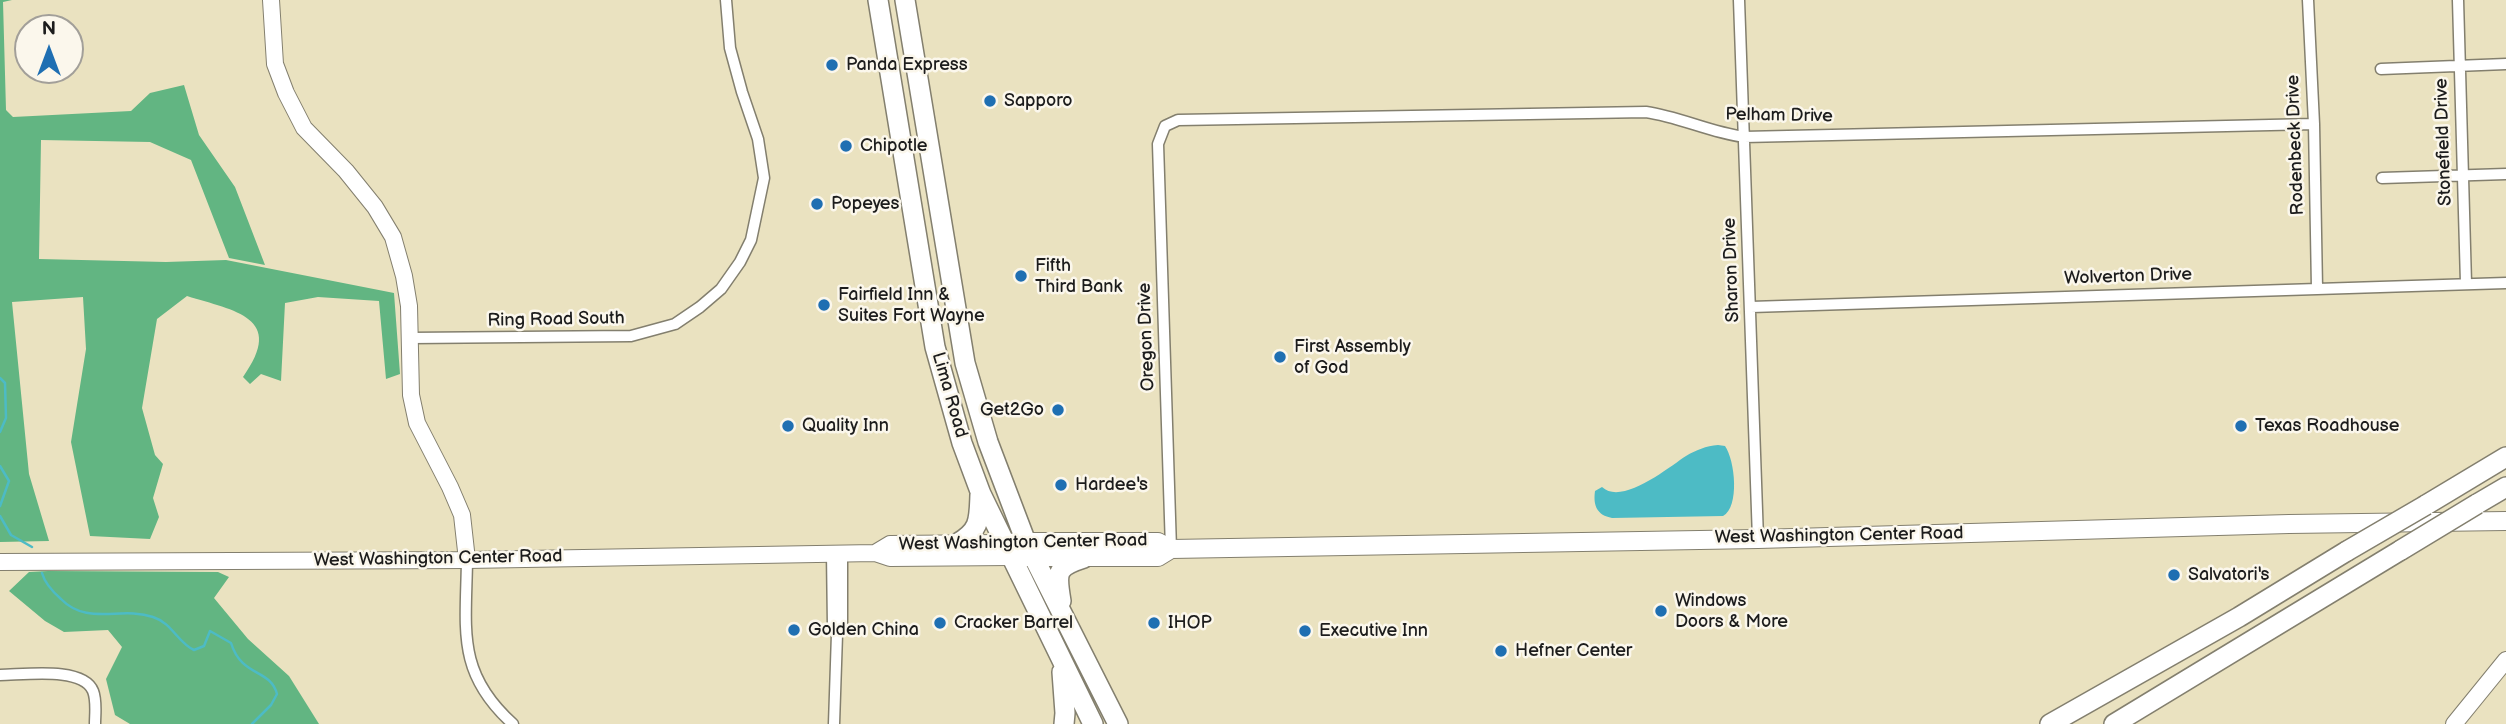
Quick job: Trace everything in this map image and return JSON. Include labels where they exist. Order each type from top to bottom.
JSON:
[{"type":"highway","name":"Lima Road","points":[[878,0],[935,347],[962,443],[981,494],[1007,550],[1094,724]]},
{"type":"highway","name":"Lima Road","points":[[905,0],[965,363],[988,442],[1030,549],[1118,724]]},
{"type":"highway","points":[[2050,724],[2239,617],[2506,457]]},
{"type":"highway","points":[[2114,724],[2506,487]]},
{"type":"highway","points":[[958,543],[972,534],[977,525],[981,494]]},
{"type":"highway","points":[[1064,619],[1058,588],[1059,570],[1068,563],[1084,558]]},
{"type":"highway","points":[[1061,661],[1064,724]]},
{"type":"main road","points":[[271,0],[275,64],[304,128],[346,171],[375,207],[393,237],[404,276],[411,338],[411,395],[417,424],[462,515],[467,560]]},
{"type":"main road","name":"West Washington Center Road","points":[[1030,549],[1084,558],[1158,557],[1171,549],[1758,539],[2290,523],[2506,521]]},
{"type":"main road","name":"West Washington Center Road","points":[[0,562],[467,560],[837,553],[875,553],[890,558],[1158,541],[1171,549]]},
{"type":"main road","name":"West Washington Center Road","points":[[875,553],[890,544],[958,543],[1007,550]]},
{"type":"main road","points":[[2454,724],[2506,660]]},
{"type":"street","name":"Ring Road South","points":[[411,338],[632,336],[675,324],[721,289],[740,262],[751,240],[764,178],[758,139],[733,60],[726,0]]},
{"type":"street","name":"Sharon Drive","points":[[1740,0],[1758,539]]},
{"type":"street","name":"Rodenbeck Drive","points":[[2308,0],[2314,124],[2317,288]]},
{"type":"street","name":"Stonefield Drive","points":[[2458,0],[2466,283]]},
{"type":"street","points":[[2381,69],[2506,64]]},
{"type":"street","name":"Pelham Drive","points":[[1165,126],[1178,120],[1646,112],[1668,115],[1720,134],[1744,137],[2314,124]]},
{"type":"street","name":"Oregon Drive","points":[[1165,126],[1158,144],[1171,549]]},
{"type":"street","points":[[2382,178],[2506,174]]},
{"type":"street","name":"Wolverton Drive","points":[[1751,307],[2506,283]]},
{"type":"street","points":[[834,724],[837,634],[833,626],[837,553]]},
{"type":"street","points":[[467,560],[466,639],[470,662],[480,686],[496,709],[513,724]]},
{"type":"street","points":[[0,675],[67,675],[82,679],[88,683],[94,695],[95,724]]},
{"type":"green space","points":[[0,0],[12,0],[3,2],[6,110],[13,117],[131,111],[150,93],[184,85],[199,135],[235,187],[265,265],[229,258],[191,160],[150,142],[41,140],[39,259],[166,262],[226,260],[394,293],[400,374],[386,379],[379,301],[318,297],[285,303],[281,381],[261,374],[250,384],[243,377],[255,357],[259,341],[257,329],[249,320],[237,312],[187,296],[157,319],[142,408],[155,455],[163,464],[153,498],[159,517],[150,539],[90,536],[71,442],[86,349],[83,297],[12,302],[29,474],[49,541],[0,542]]},
{"type":"green space","points":[[29,572],[218,572],[229,577],[214,598],[248,639],[289,676],[319,724],[130,724],[115,715],[106,679],[122,647],[108,630],[64,632],[45,621],[9,591]]},
{"type":"water","points":[[1725,446],[1728,453],[1734,483],[1732,503],[1723,516],[1612,518],[1597,509],[1595,491],[1602,487],[1611,492],[1633,488],[1657,476],[1686,456],[1705,447]]},
{"type":"waterway","points":[[0,378],[5,383],[6,418],[0,432]]},
{"type":"waterway","points":[[0,466],[9,481],[0,506]]},
{"type":"waterway","points":[[0,516],[11,535],[32,547]]},
{"type":"waterway","points":[[42,573],[55,594],[82,612],[129,613],[153,617],[194,650],[204,646],[210,631],[231,643],[242,662],[268,680],[277,694],[271,705],[252,724]]},
{"type":"place","name":"Panda Express","points":[[832,65]]},
{"type":"place","name":"Sapporo","points":[[990,101]]},
{"type":"place","name":"Chipotle","points":[[846,146]]},
{"type":"place","name":"Popeyes","points":[[817,204]]},
{"type":"place","name":"Fifth Third Bank","points":[[1021,276]]},
{"type":"place","name":"Fairfield Inn & Suites Fort Wayne","points":[[824,305]]},
{"type":"place","name":"First Assembly of God","points":[[1280,357]]},
{"type":"place","name":"Get2Go","points":[[1058,410]]},
{"type":"place","name":"Quality Inn","points":[[788,426]]},
{"type":"place","name":"Texas Roadhouse","points":[[2241,426]]},
{"type":"place","name":"Hardee's","points":[[1061,485]]},
{"type":"place","name":"Salvatori's","points":[[2174,575]]},
{"type":"place","name":"Windows Doors & More","points":[[1661,611]]},
{"type":"place","name":"Cracker Barrel","points":[[940,623]]},
{"type":"place","name":"IHOP","points":[[1154,623]]},
{"type":"place","name":"Golden China","points":[[794,630]]},
{"type":"place","name":"Executive Inn","points":[[1305,631]]},
{"type":"place","name":"Hefner Center","points":[[1501,651]]}]
